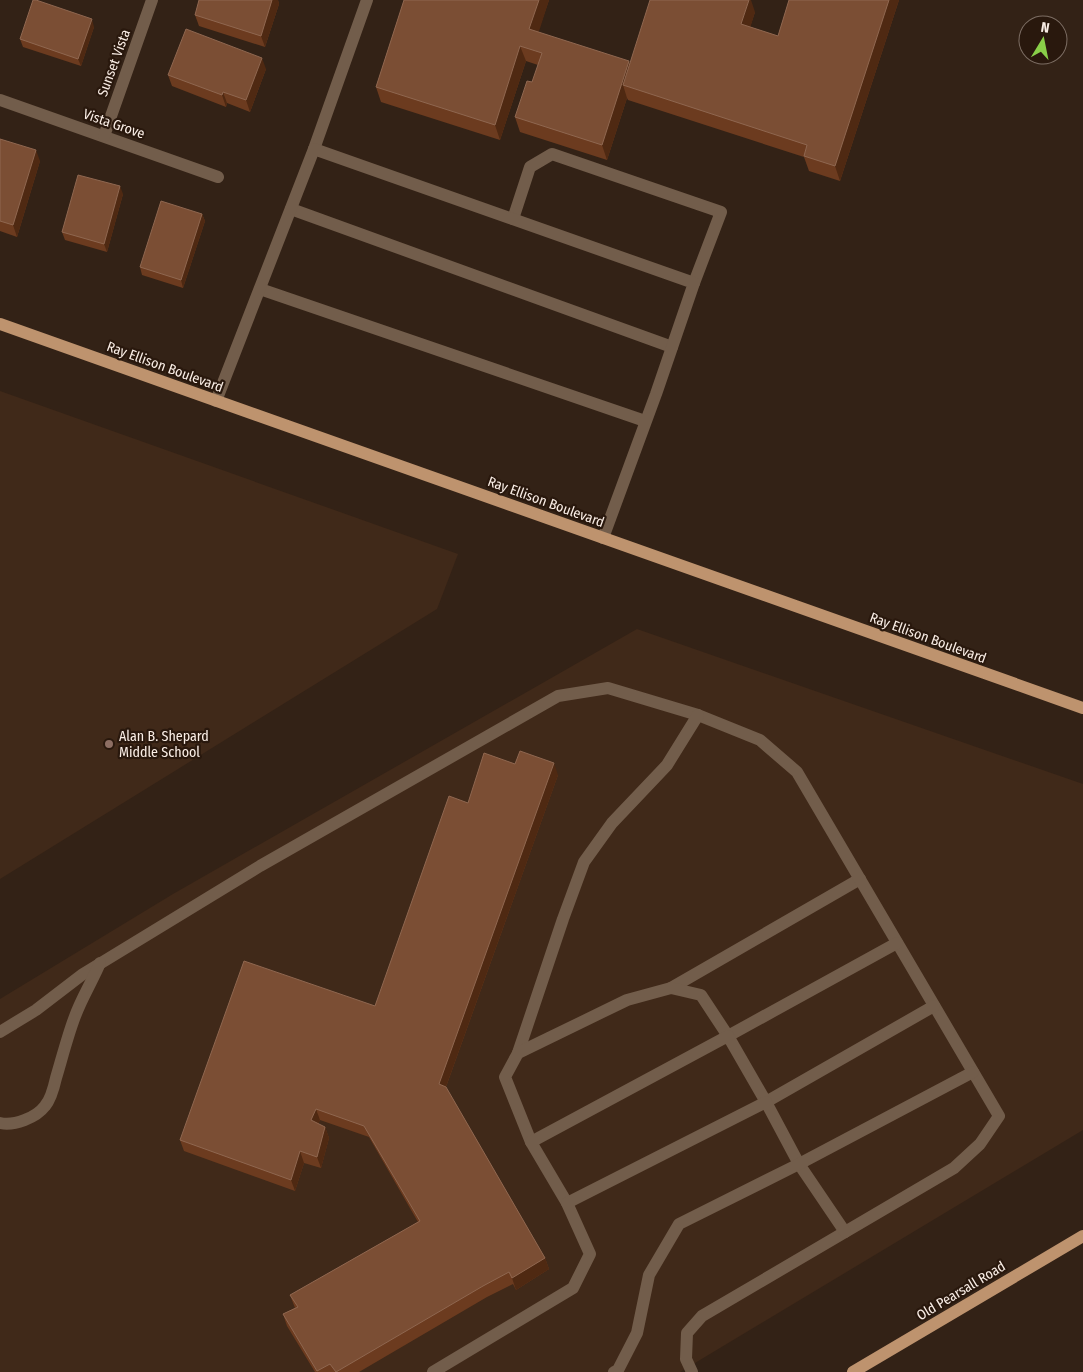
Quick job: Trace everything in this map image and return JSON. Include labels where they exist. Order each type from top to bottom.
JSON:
[{"type":"main road","name":"Ray Ellison Boulevard","points":[[0,324],[1083,708]]},
{"type":"main road","name":"Old Pearsall Road","points":[[853,1372],[1083,1236]]},
{"type":"street","name":"Sunset Vista","points":[[104,136],[152,0]]},
{"type":"street","points":[[216,401],[314,149],[367,0]]},
{"type":"street","name":"Vista Grove","points":[[0,100],[218,176]]},
{"type":"street","points":[[314,149],[694,283]]},
{"type":"street","points":[[513,219],[530,167],[552,154],[721,212],[603,538]]},
{"type":"street","points":[[291,209],[672,347]]},
{"type":"street","points":[[260,289],[645,421]]},
{"type":"street","points":[[0,1032],[36,1010],[100,963],[260,866],[558,696],[608,688],[698,714],[760,740],[797,772],[999,1116],[980,1144],[954,1168],[702,1316],[687,1334],[686,1359],[692,1372]]},
{"type":"street","points":[[433,1372],[573,1288],[590,1254],[567,1203],[531,1142],[505,1077],[518,1053],[584,862],[612,824],[667,765],[698,714]]},
{"type":"street","points":[[518,1053],[626,1000],[671,988],[860,879]]},
{"type":"street","points":[[531,1142],[897,943]]},
{"type":"street","points":[[0,1123],[18,1123],[33,1116],[45,1106],[55,1082],[81,1000],[100,963]]},
{"type":"street","points":[[671,988],[701,995],[728,1036],[799,1164],[845,1232]]},
{"type":"street","points":[[567,1203],[766,1102],[934,1006]]},
{"type":"street","points":[[614,1372],[618,1370],[637,1333],[649,1275],[679,1224],[799,1164],[973,1072]]},
{"type":"shaded area","name":"Alan B. Shepard Middle School","points":[[0,391],[458,554],[437,609],[0,879]]},
{"type":"shaded area","points":[[637,629],[1083,784],[1083,1130],[680,1372],[0,1372],[0,999],[173,894]]},
{"type":"building","points":[[33,0],[92,19],[78,59],[20,39]]},
{"type":"building","points":[[199,0],[272,0],[261,36],[195,15]]},
{"type":"building","points":[[404,0],[539,0],[529,29],[629,61],[602,145],[515,117],[527,81],[532,82],[542,53],[520,46],[495,125],[376,87]]},
{"type":"building","points":[[650,0],[749,0],[741,24],[778,36],[789,0],[889,0],[835,166],[804,156],[807,145],[623,85]]},
{"type":"building","points":[[186,29],[262,58],[246,100],[223,92],[222,95],[168,75]]},
{"type":"building","points":[[0,139],[36,150],[13,225],[0,221]]},
{"type":"building","points":[[78,175],[120,186],[104,244],[62,232]]},
{"type":"building","points":[[161,201],[202,214],[181,280],[140,267]]},
{"type":"building","points":[[520,751],[554,763],[439,1084],[446,1087],[545,1258],[512,1278],[509,1272],[483,1286],[336,1372],[330,1364],[317,1371],[283,1314],[298,1307],[290,1295],[420,1221],[364,1126],[316,1109],[311,1120],[325,1127],[317,1157],[300,1151],[291,1180],[180,1140],[244,961],[375,1006],[449,796],[468,803],[484,753],[515,764]]},
{"type":"place","name":"Alan B. Shepard Middle School","points":[[109,744]]}]
